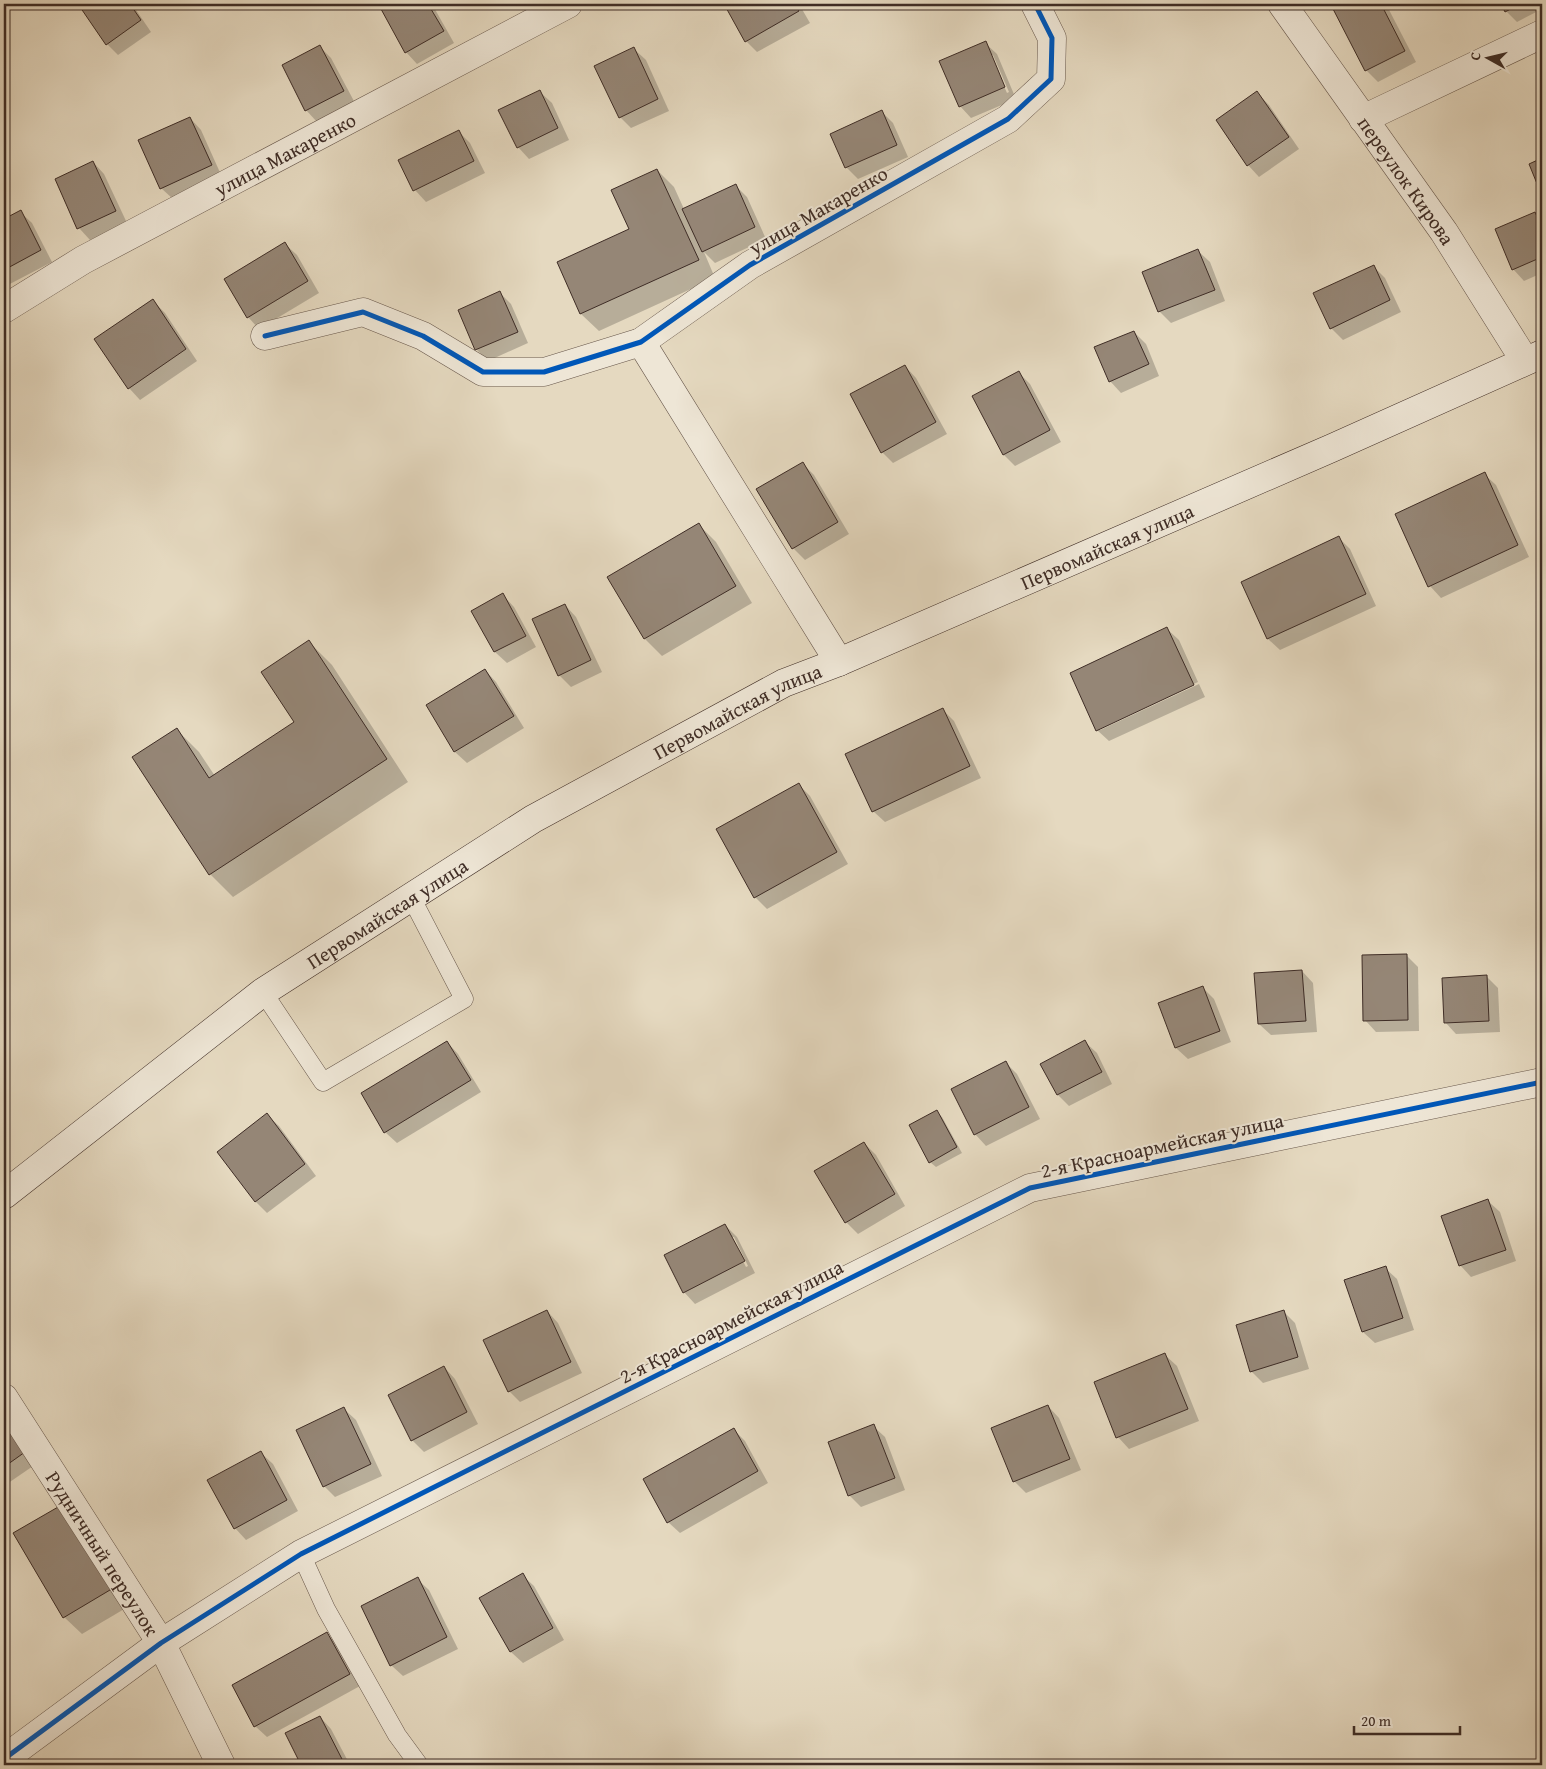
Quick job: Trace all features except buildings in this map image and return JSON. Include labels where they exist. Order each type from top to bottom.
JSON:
[{"type":"street","name":"улица Макаренко","points":[[4,309],[83,260],[568,4]]},
{"type":"street","name":"улица Макаренко","points":[[265,336],[363,312],[423,336],[483,372],[544,372],[641,342],[750,265],[1008,119],[1051,79],[1052,38],[1035,4]]},
{"type":"street","name":"переулок Кирова","points":[[1282,4],[1533,358]]},
{"type":"street","points":[[1363,119],[1542,34]]},
{"type":"street","points":[[641,342],[839,662]]},
{"type":"street","name":"Первомайская улица","points":[[4,1195],[263,992],[532,819],[784,684],[839,662],[1332,448],[1533,358]]},
{"type":"street","name":"2-я Красноармейская улица","points":[[4,1760],[160,1643],[301,1554],[1030,1188],[1542,1082]]},
{"type":"street","name":"Рудничный переулок","points":[[4,1398],[160,1643],[220,1765]]},
{"type":"lane","points":[[263,992],[323,1082],[464,999],[411,897]]},
{"type":"lane","points":[[301,1554],[326,1609],[397,1735],[419,1765]]},
{"type":"cycle path","points":[[265,336],[363,312],[423,336],[483,372],[544,372],[641,342],[750,265],[1008,119],[1051,79],[1052,38],[1035,4]]},
{"type":"cycle path","points":[[4,1759],[161,1643],[301,1554],[1030,1188],[1542,1082]]}]
